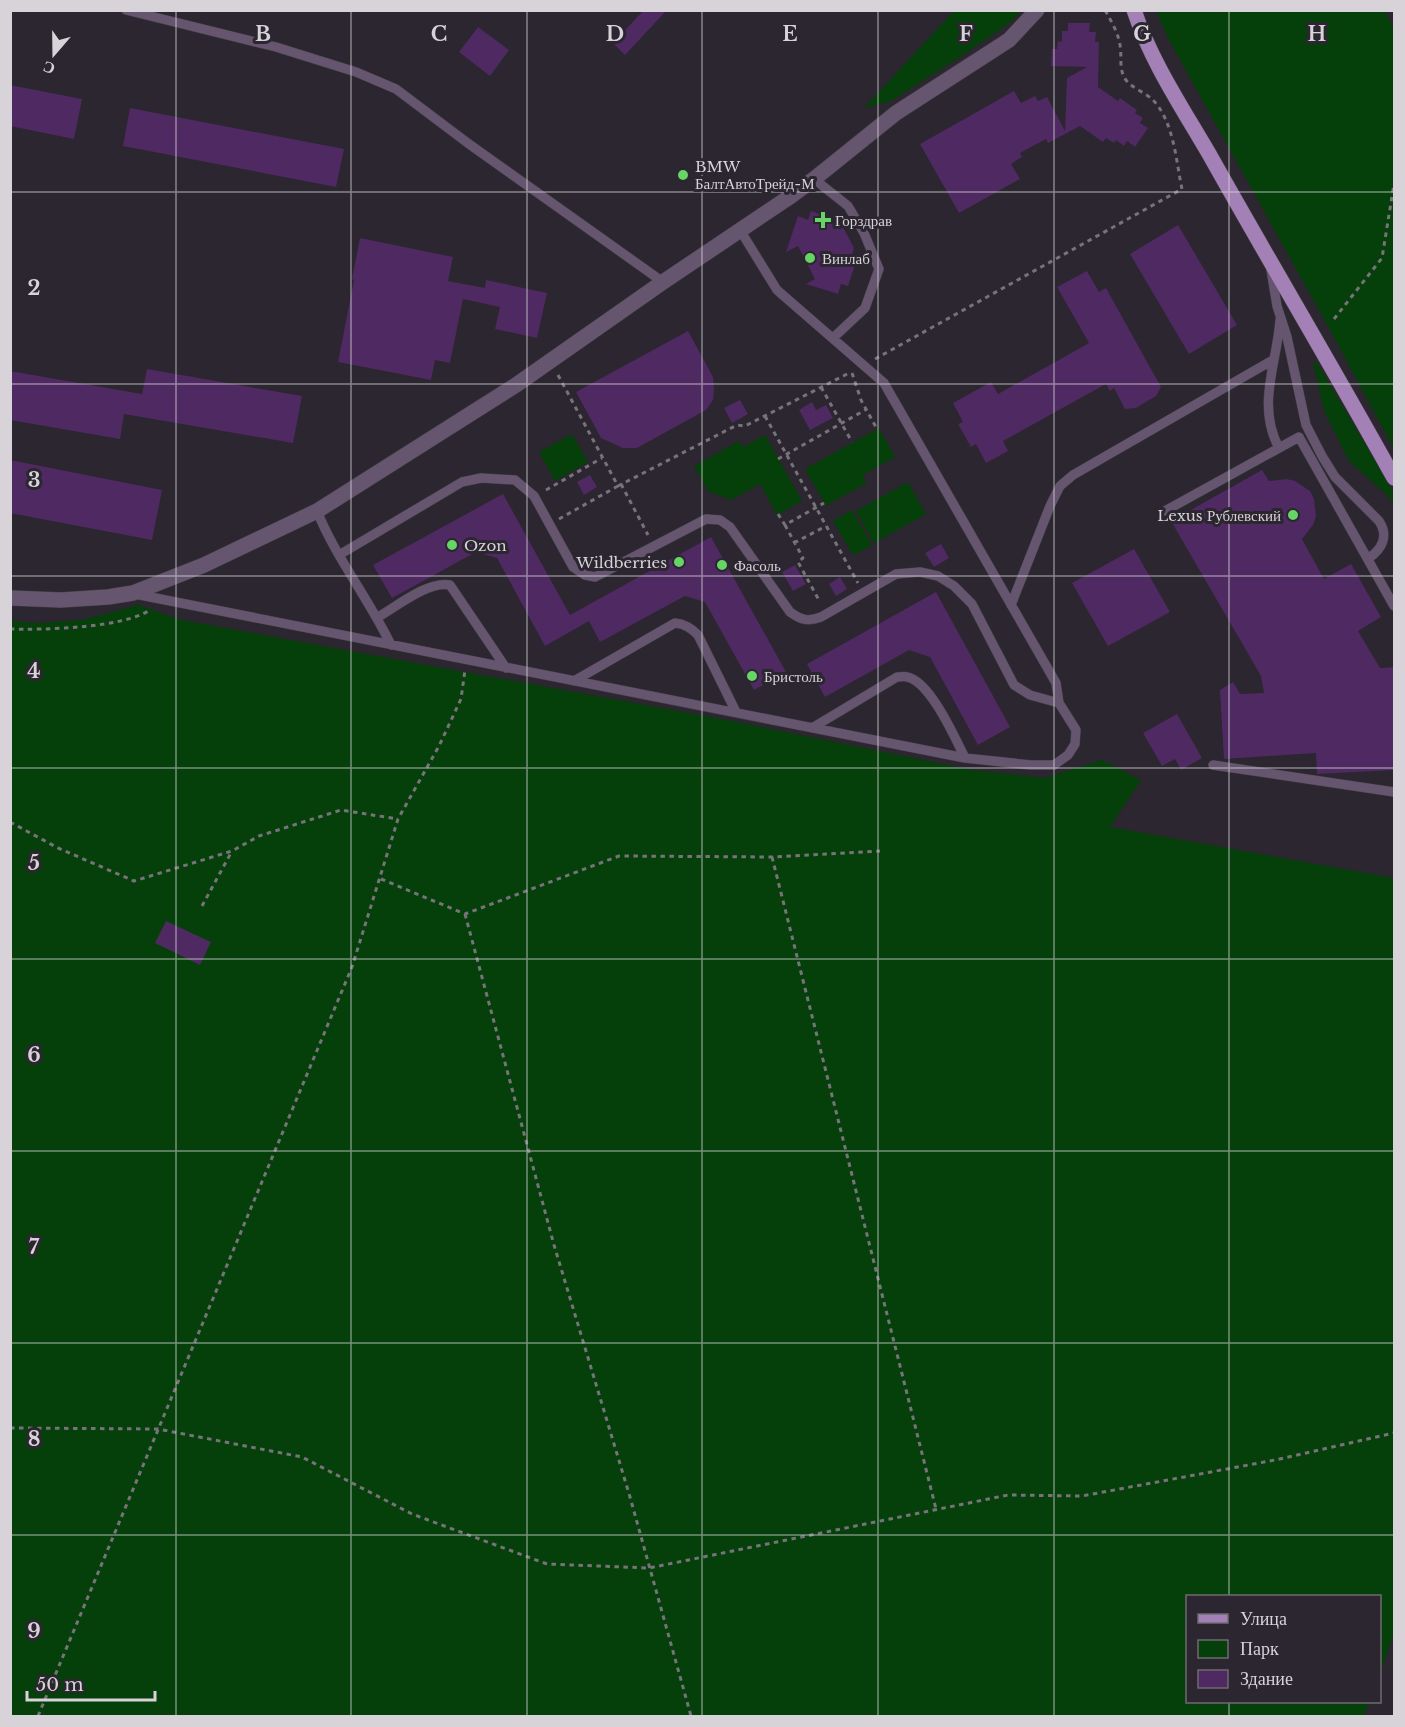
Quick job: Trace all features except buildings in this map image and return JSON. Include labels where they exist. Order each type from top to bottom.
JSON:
[{"type":"main road","points":[[1134,10],[1159,64],[1395,478]]},
{"type":"street","points":[[10,598],[61,600],[133,593],[204,565],[317,511],[516,385],[814,179],[896,112],[1009,40],[1037,10]]},
{"type":"lane","points":[[126,10],[276,47],[356,72],[396,89],[469,144],[663,282]]},
{"type":"lane","points":[[814,179],[848,206],[864,233],[879,269],[865,308],[833,338]]},
{"type":"lane","points":[[133,593],[965,758],[1031,765],[1054,765],[1068,755],[1075,744],[1077,730],[1059,703],[1056,683],[884,383],[777,290],[740,230]]},
{"type":"lane","points":[[1271,264],[1280,317],[1287,337],[1306,425],[1335,477],[1384,528],[1382,545],[1378,552],[1369,558]]},
{"type":"lane","points":[[1279,448],[1269,424],[1268,399],[1280,317]]},
{"type":"lane","points":[[1011,605],[1060,486],[1083,469],[1273,360]]},
{"type":"lane","points":[[1165,511],[1299,437],[1395,606]]},
{"type":"lane","points":[[339,555],[462,482],[481,478],[515,480],[534,496],[573,567],[585,575],[595,577],[706,519],[720,520],[730,527],[790,612],[801,620],[813,620],[827,614],[896,574],[920,572],[938,576],[954,586],[972,604],[1014,685],[1030,695],[1059,703]]},
{"type":"lane","points":[[317,511],[328,537],[378,617],[391,645]]},
{"type":"lane","points":[[378,617],[430,587],[450,585],[506,668]]},
{"type":"lane","points":[[574,681],[675,623],[682,624],[691,628],[698,635],[736,712]]},
{"type":"lane","points":[[812,728],[897,678],[908,677],[923,686],[952,732],[965,758]]},
{"type":"lane","points":[[1213,765],[1395,792]]},
{"type":"path","points":[[550,525],[620,485],[737,425],[745,426],[852,371],[1182,189],[1168,128],[1152,99],[1125,79],[1119,37],[1105,10]]},
{"type":"path","points":[[1334,319],[1382,258],[1395,184]]},
{"type":"path","points":[[552,360],[561,384],[654,547]]},
{"type":"path","points":[[852,371],[877,429]]},
{"type":"path","points":[[821,387],[852,442]]},
{"type":"path","points":[[778,459],[867,410]]},
{"type":"path","points":[[765,416],[864,592]]},
{"type":"path","points":[[534,496],[602,458]]},
{"type":"path","points":[[785,525],[824,503]]},
{"type":"path","points":[[778,514],[803,558],[798,562],[827,614]]},
{"type":"path","points":[[795,543],[826,526]]},
{"type":"path","points":[[10,629],[53,630],[115,621],[146,613],[166,599]]},
{"type":"path","points":[[38,1716],[352,967],[398,819],[439,746],[461,699],[467,660]]},
{"type":"path","points":[[10,822],[58,848],[134,881],[232,851],[259,836],[341,810],[398,819]]},
{"type":"path","points":[[202,906],[232,851]]},
{"type":"path","points":[[381,879],[465,914],[619,856],[772,857],[880,851]]},
{"type":"path","points":[[772,857],[936,1509]]},
{"type":"path","points":[[465,914],[554,1245],[630,1497],[691,1716]]},
{"type":"path","points":[[10,1428],[158,1429],[302,1457],[412,1514],[547,1564],[649,1569],[1008,1495],[1082,1496],[1275,1460],[1395,1433]]},
{"type":"green space","points":[[954,11],[1021,11],[1011,22],[891,101],[864,108]]},
{"type":"green space","points":[[1156,11],[1385,11],[1394,29],[1394,449],[1169,40]]},
{"type":"green space","points":[[1316,361],[1394,493],[1394,505],[1388,496],[1349,461],[1324,411],[1313,363]]},
{"type":"green space","points":[[879,428],[895,457],[863,475],[866,483],[826,506],[805,469]]},
{"type":"green space","points":[[572,434],[588,462],[555,481],[539,452]]},
{"type":"green space","points":[[765,435],[802,501],[777,515],[760,484],[731,500],[708,491],[694,466],[739,441],[743,447]]},
{"type":"green space","points":[[908,482],[926,514],[874,543],[856,511]]},
{"type":"green space","points":[[852,510],[872,545],[853,555],[833,521]]},
{"type":"green space","points":[[138,605],[182,620],[732,721],[972,770],[1045,778],[1102,760],[1141,780],[1110,827],[1394,878],[1394,1633],[1381,1671],[1381,1595],[1186,1595],[1186,1703],[1369,1703],[1364,1716],[11,1716],[10,621],[39,623],[82,620]]},
{"type":"place","name":"BMW БалтАвтоТрейд-М","points":[[683,175]]},
{"type":"place","name":"Горздрав","points":[[823,220]]},
{"type":"place","name":"Винлаб","points":[[810,258]]},
{"type":"place","name":"Lexus Рублевский","points":[[1293,515]]},
{"type":"place","name":"Ozon","points":[[452,545]]},
{"type":"place","name":"Wildberries","points":[[679,562]]},
{"type":"place","name":"Фасоль","points":[[722,565]]},
{"type":"place","name":"Бристоль","points":[[752,676]]}]
